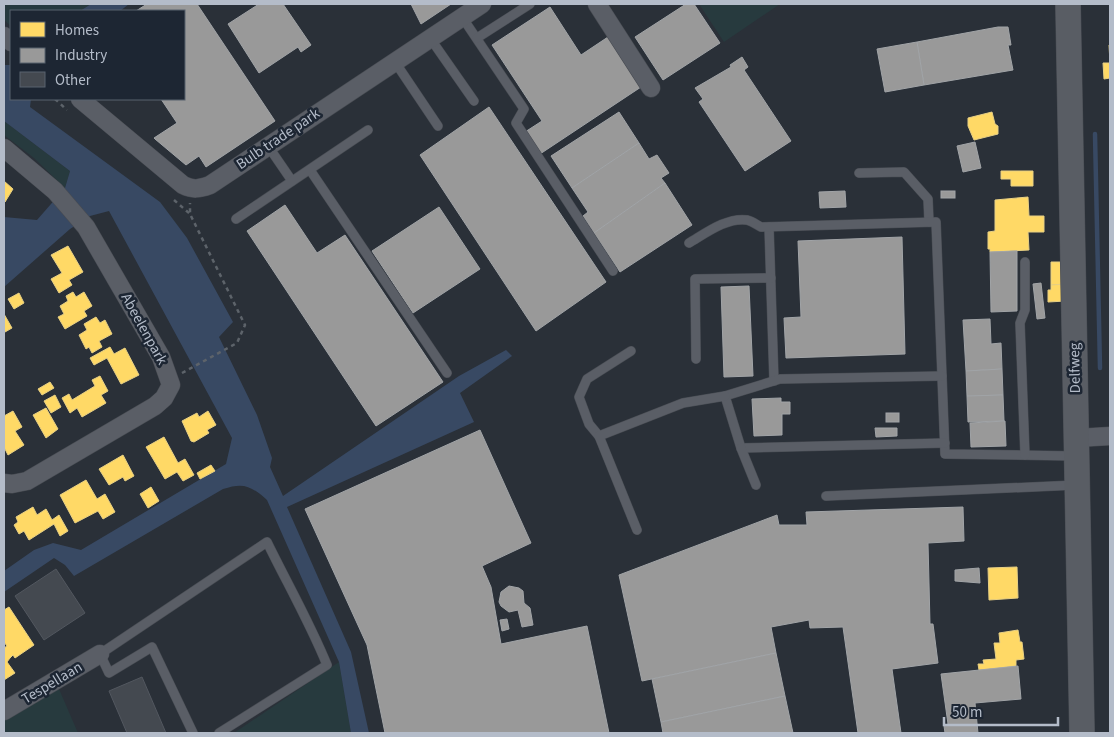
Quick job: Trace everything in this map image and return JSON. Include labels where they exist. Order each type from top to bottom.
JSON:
[{"type":"main road","name":"Delfweg","points":[[1068,4],[1082,733]]},
{"type":"street","name":"Bulb trade park","points":[[190,189],[200,189],[210,185],[482,4]]},
{"type":"street","points":[[597,4],[651,88]]},
{"type":"street","points":[[81,100],[190,189]]},
{"type":"street","name":"Abeelenpark","points":[[4,148],[56,191],[86,227],[161,357],[170,385],[164,398],[155,406],[27,480],[12,484],[4,483]]},
{"type":"street","points":[[1077,447],[1110,436]]},
{"type":"street","name":"Tespellaan","points":[[4,711],[100,654]]},
{"type":"lane","points":[[477,38],[530,4]]},
{"type":"lane","points":[[462,17],[524,109],[516,123],[613,271]]},
{"type":"lane","points":[[430,38],[474,101]]},
{"type":"lane","points":[[395,62],[438,126]]},
{"type":"lane","points":[[236,219],[368,130]]},
{"type":"lane","points":[[268,146],[292,181]]},
{"type":"lane","points":[[310,170],[447,373]]},
{"type":"lane","points":[[859,174],[904,172],[928,199],[929,222]]},
{"type":"lane","points":[[689,243],[714,228],[730,222],[748,220],[761,227],[936,222],[945,454],[1025,455],[1077,447]]},
{"type":"lane","points":[[769,227],[774,381]]},
{"type":"lane","points":[[1025,262],[1025,310],[1020,323],[1025,455]]},
{"type":"lane","points":[[696,359],[695,279],[771,278]]},
{"type":"lane","points":[[631,351],[587,379],[578,397],[589,424],[599,436],[637,530]]},
{"type":"lane","points":[[599,436],[683,403],[725,396],[780,379],[942,376]]},
{"type":"lane","points":[[725,396],[741,448],[756,485]]},
{"type":"lane","points":[[741,448],[945,443]]},
{"type":"lane","points":[[826,496],[1078,485]]},
{"type":"lane","points":[[193,733],[152,647],[109,673],[100,654],[267,542],[293,596],[312,627],[327,665],[219,733]]},
{"type":"path","points":[[189,369],[237,344],[245,325],[190,214],[190,189]]},
{"type":"green space","points":[[4,4],[91,4],[82,10],[10,10],[10,25],[4,20]]},
{"type":"green space","points":[[699,4],[780,4],[724,42]]},
{"type":"green space","points":[[4,121],[70,171],[65,188],[34,158],[4,135]]},
{"type":"green space","points":[[339,662],[351,733],[234,733]]},
{"type":"green space","points":[[59,689],[78,733],[4,733],[4,717]]},
{"type":"water","points":[[91,4],[129,4],[121,10],[82,10]]},
{"type":"water","points":[[4,65],[10,65],[10,100],[31,100],[30,107],[160,202],[187,238],[233,322],[219,337],[257,415],[272,458],[270,467],[283,496],[459,376],[506,350],[512,356],[460,393],[474,422],[287,507],[351,652],[369,733],[351,733],[339,662],[267,500],[256,491],[247,487],[236,486],[223,489],[74,576],[65,565],[54,558],[4,592],[4,571],[34,550],[53,543],[81,550],[226,464],[232,438],[109,211],[90,216],[70,229],[4,287],[4,217],[37,220],[65,188],[70,171],[4,121]]},
{"type":"building: Homes","points":[[1103,63],[1110,63],[1110,78],[1104,79]]},
{"type":"building: Homes","points":[[992,112],[995,124],[998,126],[998,134],[974,140],[968,126],[968,118]]},
{"type":"building: Homes","points":[[1001,171],[1033,171],[1033,186],[1011,186],[1011,179],[1001,179]]},
{"type":"building: Homes","points":[[4,181],[13,189],[5,202],[4,200]]},
{"type":"building: Homes","points":[[1028,197],[1029,216],[1044,216],[1044,232],[1028,232],[1029,250],[990,252],[990,249],[988,249],[988,232],[995,231],[995,200]]},
{"type":"building: Homes","points":[[68,246],[83,272],[69,280],[72,285],[59,293],[51,279],[62,273],[51,255]]},
{"type":"building: Homes","points":[[1051,262],[1065,262],[1066,284],[1051,285]]},
{"type":"building: Homes","points":[[1066,284],[1066,301],[1048,302],[1048,290],[1051,290],[1051,285]]},
{"type":"building: Homes","points":[[73,292],[76,297],[84,292],[92,306],[84,311],[87,316],[65,329],[58,317],[64,314],[60,306],[68,301],[66,296]]},
{"type":"building: Homes","points":[[19,293],[24,303],[14,309],[8,299]]},
{"type":"building: Homes","points":[[4,314],[12,328],[5,332],[4,330]]},
{"type":"building: Homes","points":[[96,317],[100,323],[105,320],[112,334],[99,341],[102,347],[92,353],[89,347],[86,349],[79,335],[87,330],[84,324]]},
{"type":"building: Homes","points":[[110,347],[114,354],[125,348],[139,375],[121,384],[107,358],[94,365],[90,358]]},
{"type":"building: Homes","points":[[100,376],[108,391],[101,395],[106,403],[82,417],[77,408],[70,413],[62,398],[69,394],[72,400],[95,386],[92,380]]},
{"type":"building: Homes","points":[[50,382],[54,388],[42,395],[38,389]]},
{"type":"building: Homes","points":[[55,395],[61,407],[51,413],[44,401]]},
{"type":"building: Homes","points":[[46,408],[58,429],[46,438],[33,415]]},
{"type":"building: Homes","points":[[13,411],[22,427],[15,431],[24,445],[8,455],[4,447],[4,416]]},
{"type":"building: Homes","points":[[208,411],[216,425],[207,430],[209,433],[194,442],[191,441],[182,421],[197,413],[199,417]]},
{"type":"building: Homes","points":[[164,437],[178,463],[185,459],[194,475],[183,481],[177,472],[165,479],[146,447]]},
{"type":"building: Homes","points":[[123,455],[134,476],[125,481],[123,477],[109,485],[99,469]]},
{"type":"building: Homes","points":[[211,465],[215,471],[200,479],[197,473]]},
{"type":"building: Homes","points":[[86,480],[97,499],[105,494],[115,512],[103,519],[98,511],[75,523],[60,495]]},
{"type":"building: Homes","points":[[151,487],[159,501],[148,508],[140,494]]},
{"type":"building: Homes","points":[[33,507],[37,515],[46,509],[52,520],[59,515],[68,531],[60,536],[54,524],[29,540],[24,531],[19,534],[14,525],[18,522],[16,517]]},
{"type":"building: Homes","points":[[1017,567],[1018,598],[989,600],[988,568]]},
{"type":"building: Homes","points":[[9,607],[34,645],[15,658],[13,655],[10,658],[7,662],[15,673],[4,680],[4,648],[7,646],[4,642],[4,610]]},
{"type":"building: Homes","points":[[1018,630],[1024,659],[1016,660],[1016,666],[979,670],[978,664],[984,664],[983,660],[996,659],[994,643],[1000,643],[999,633]]},
{"type":"building: Industry","points":[[147,4],[197,4],[275,121],[206,167],[199,156],[186,165],[154,138],[177,123],[162,100],[185,100],[185,10],[138,10]]},
{"type":"building: Industry","points":[[259,4],[283,4],[311,45],[301,52],[298,47],[259,73],[228,24]]},
{"type":"building: Industry","points":[[411,4],[451,4],[421,24]]},
{"type":"building: Industry","points":[[686,4],[694,4],[720,43],[663,80],[635,37]]},
{"type":"building: Industry","points":[[550,7],[581,55],[608,37],[641,87],[540,154],[525,132],[542,121],[492,45]]},
{"type":"building: Industry","points":[[998,27],[1008,27],[1011,45],[1008,45],[1013,70],[924,85],[917,42]]},
{"type":"building: Industry","points":[[917,42],[924,85],[885,92],[877,49]]},
{"type":"building: Industry","points":[[742,57],[748,67],[744,70],[791,141],[745,171],[699,102],[703,99],[695,88],[731,67],[730,65]]},
{"type":"building: Industry","points":[[489,107],[606,282],[536,331],[420,155]]},
{"type":"building: Industry","points":[[619,112],[639,143],[572,188],[551,156]]},
{"type":"building: Industry","points":[[975,142],[981,168],[963,172],[957,146]]},
{"type":"building: Industry","points":[[639,143],[649,159],[657,155],[669,173],[661,178],[665,183],[594,233],[583,216],[588,212],[572,188]]},
{"type":"building: Industry","points":[[665,183],[692,225],[620,272],[594,233]]},
{"type":"building: Industry","points":[[845,191],[846,207],[820,208],[819,192]]},
{"type":"building: Industry","points":[[941,191],[955,191],[955,198],[941,198]]},
{"type":"building: Industry","points":[[285,205],[317,253],[345,235],[443,382],[376,426],[247,231]]},
{"type":"building: Industry","points":[[439,207],[480,269],[413,313],[372,251]]},
{"type":"building: Industry","points":[[902,237],[905,354],[786,358],[784,318],[801,317],[798,241]]},
{"type":"building: Industry","points":[[1017,251],[1017,311],[991,312],[990,252]]},
{"type":"building: Industry","points":[[1041,283],[1045,318],[1037,319],[1033,284]]},
{"type":"building: Industry","points":[[749,286],[753,376],[724,377],[721,287]]},
{"type":"building: Industry","points":[[990,319],[991,344],[1001,343],[1002,369],[966,371],[963,320]]},
{"type":"building: Industry","points":[[1002,369],[1003,395],[967,396],[966,371]]},
{"type":"building: Industry","points":[[1003,395],[1004,421],[968,422],[967,396]]},
{"type":"building: Industry","points":[[781,398],[781,402],[790,402],[790,414],[782,414],[782,435],[754,436],[752,399]]},
{"type":"building: Industry","points":[[886,413],[899,413],[899,422],[886,422]]},
{"type":"building: Industry","points":[[1005,421],[1006,446],[971,447],[970,423]]},
{"type":"building: Industry","points":[[875,428],[897,428],[897,436],[876,437]]},
{"type":"building: Industry","points":[[480,430],[531,543],[482,566],[491,587],[501,644],[587,626],[609,733],[385,733],[367,645],[305,509]]},
{"type":"building: Industry","points":[[963,507],[964,541],[928,543],[930,624],[933,624],[938,663],[892,669],[901,733],[858,733],[843,627],[810,628],[809,620],[771,627],[776,653],[642,681],[619,575],[777,515],[779,525],[807,525],[806,512]]},
{"type":"building: Industry","points":[[979,568],[980,583],[955,581],[955,570]]},
{"type":"building: Industry","points":[[509,586],[523,591],[524,603],[530,608],[533,625],[522,627],[518,610],[509,612],[501,606],[499,602],[501,592]]},
{"type":"building: Industry","points":[[507,619],[509,629],[502,631],[500,620]]},
{"type":"building: Industry","points":[[776,653],[785,696],[661,722],[652,679]]},
{"type":"building: Industry","points":[[1018,666],[1021,699],[975,703],[978,733],[945,733],[944,726],[948,724],[941,674]]},
{"type":"building: Industry","points":[[785,696],[793,733],[663,733],[661,722]]},
{"type":"building: Other","points":[[56,569],[85,613],[44,640],[15,596]]},
{"type":"building: Other","points":[[142,677],[166,733],[127,733],[109,691]]},
{"type":"waterway","points":[[1095,134],[1100,368]]}]
